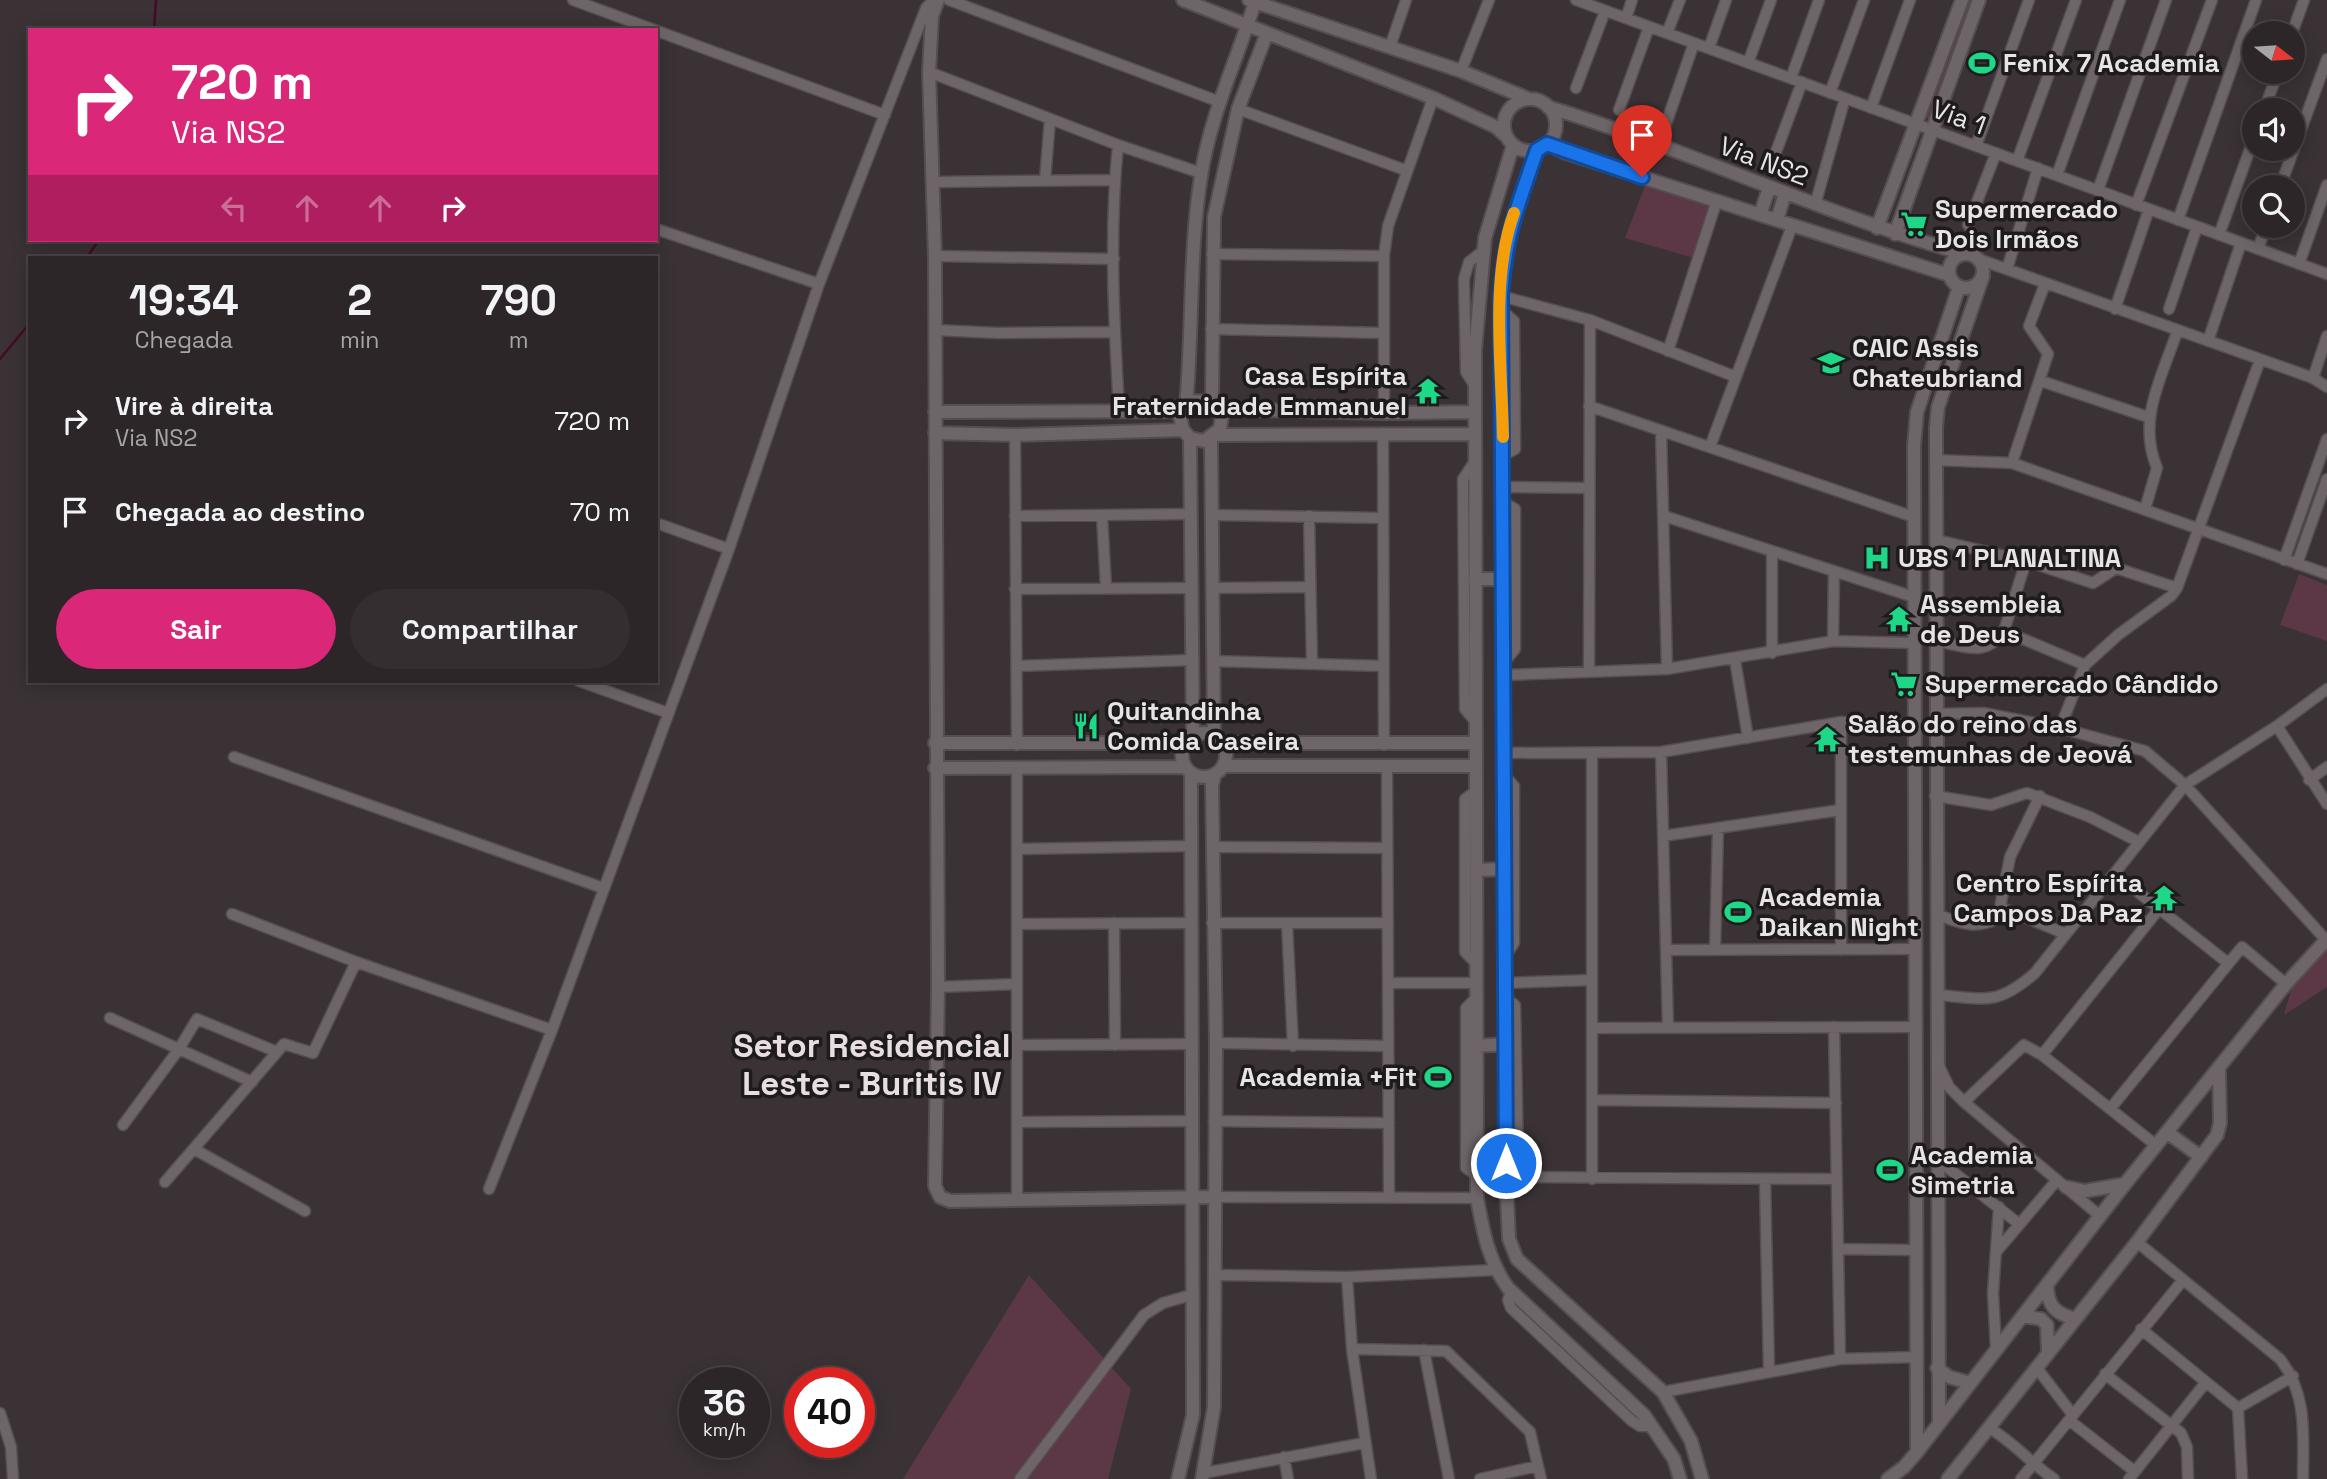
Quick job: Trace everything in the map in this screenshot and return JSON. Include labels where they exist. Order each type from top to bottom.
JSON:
[{"type":"street","points":[[573,0],[650,28]]},
{"type":"street","points":[[489,1189],[552,1030],[729,549],[819,284],[926,8],[936,0]]},
{"type":"street","points":[[936,0],[932,16],[929,72],[935,256],[935,768],[938,987],[935,1186],[940,1197],[950,1201],[1192,1196],[1477,1198]]},
{"type":"street","points":[[948,0],[1220,102]]},
{"type":"street","points":[[1183,0],[1433,98],[1496,127],[1520,149],[1542,147]]},
{"type":"street","points":[[1390,47],[1406,0]]},
{"type":"street","points":[[1461,71],[1489,0]]},
{"type":"street","name":"Via 1","points":[[1576,0],[2327,274]]},
{"type":"street","points":[[1626,18],[1632,0]]},
{"type":"street","points":[[1667,33],[1679,0]]},
{"type":"street","points":[[1709,48],[1726,0]]},
{"type":"street","points":[[1748,63],[1771,0]]},
{"type":"street","points":[[1791,78],[1819,0]]},
{"type":"street","points":[[1830,93],[1864,0]]},
{"type":"street","points":[[1871,108],[1910,0]]},
{"type":"street","points":[[1877,228],[1962,0]]},
{"type":"street","points":[[1895,234],[1979,0]]},
{"type":"street","points":[[1976,146],[2029,0]]},
{"type":"street","points":[[2017,161],[2076,0]]},
{"type":"street","points":[[2057,175],[2120,0]]},
{"type":"street","points":[[2098,190],[2166,0]]},
{"type":"street","points":[[2136,205],[2212,0]]},
{"type":"street","points":[[2178,220],[2256,0]]},
{"type":"street","points":[[2296,21],[2304,0]]},
{"type":"street","points":[[1178,1479],[1193,1415],[1191,846],[1188,770],[1182,755],[1189,739],[1192,660],[1187,434],[1184,408],[1201,173],[1220,102],[1248,26],[1252,1],[1280,5],[1461,71],[1548,107],[1556,126],[1542,147],[1512,217],[1503,256],[1501,296],[1506,1177],[1509,1239],[1517,1259],[1663,1392],[1691,1441],[1702,1479]]},
{"type":"street","points":[[1576,88],[1605,11]]},
{"type":"street","points":[[1619,110],[1649,27]]},
{"type":"street","points":[[658,31],[885,114]]},
{"type":"street","points":[[1267,33],[1238,108],[1220,178],[1212,254],[1211,329],[1216,406],[1222,422],[1214,437],[1213,662],[1218,739],[1226,754],[1212,785],[1212,923],[1216,1043],[1214,1407],[1203,1476],[1284,1457],[1364,1443]]},
{"type":"street","points":[[1659,144],[1694,43]]},
{"type":"street","points":[[2284,175],[2327,60]]},
{"type":"street","points":[[929,72],[1118,145],[1201,173]]},
{"type":"street","points":[[1773,160],[1802,82]]},
{"type":"street","points":[[1384,413],[1384,257],[1388,226],[1405,170],[1433,98]]},
{"type":"street","points":[[1815,205],[1845,98]]},
{"type":"street","points":[[1529,99],[1513,106],[1508,112],[1504,129],[1510,141],[1483,251],[1475,351],[1477,1198],[1485,1239],[1495,1270],[1511,1292],[1651,1426],[1674,1459],[1680,1479]]},
{"type":"street","name":"Via NS2","points":[[1548,107],[1659,144],[1877,228],[1965,254]]},
{"type":"street","points":[[1238,108],[1405,170]]},
{"type":"street","points":[[1045,180],[1050,119]]},
{"type":"street","points":[[1118,145],[1114,180],[1114,332],[1119,410]]},
{"type":"street","name":"Via NS2","points":[[1542,147],[1950,275]]},
{"type":"street","points":[[1968,225],[1996,153]]},
{"type":"street","points":[[2219,235],[2246,161]]},
{"type":"street","points":[[2007,269],[2038,168]]},
{"type":"street","points":[[934,182],[1114,180]]},
{"type":"street","points":[[2298,264],[2327,186]]},
{"type":"street","points":[[1760,215],[1769,188]]},
{"type":"street","points":[[1777,219],[1785,193]]},
{"type":"street","points":[[1668,351],[1717,200]]},
{"type":"street","points":[[1886,204],[1904,209]]},
{"type":"street","points":[[2115,309],[2149,209]]},
{"type":"street","points":[[1710,447],[1792,226]]},
{"type":"street","points":[[2169,309],[2197,227]]},
{"type":"street","points":[[658,230],[819,284]]},
{"type":"street","points":[[2258,249],[2262,238]]},
{"type":"street","points":[[2207,341],[2241,243]]},
{"type":"street","points":[[1212,254],[1384,257]]},
{"type":"street","points":[[1959,287],[1950,275],[1951,263],[1965,254],[2177,332],[2313,378],[2327,387]]},
{"type":"street","points":[[935,256],[1114,259]]},
{"type":"street","points":[[1938,1424],[1937,407],[1983,276],[1978,259]]},
{"type":"street","points":[[1959,287],[1973,287],[1983,276]]},
{"type":"street","points":[[2012,463],[2048,354],[2029,326],[2045,284]]},
{"type":"street","points":[[1917,1452],[1914,517],[1917,412],[1959,287]]},
{"type":"street","points":[[1501,296],[1590,320],[1736,377]]},
{"type":"street","points":[[1589,672],[1590,320]]},
{"type":"street","points":[[1211,329],[1383,333]]},
{"type":"street","points":[[934,330],[998,333],[1114,332]]},
{"type":"street","points":[[2145,509],[2157,468],[2148,447],[2148,417],[2177,332]]},
{"type":"street","points":[[2313,378],[2327,336]]},
{"type":"street","points":[[2060,728],[2085,666],[2118,635],[2178,588],[2260,360]]},
{"type":"street","points":[[2041,381],[2148,417]]},
{"type":"street","points":[[935,412],[1184,408],[1199,399],[1216,406],[1384,413],[1475,412]]},
{"type":"street","points":[[1590,406],[1914,517]]},
{"type":"street","points":[[1661,430],[1667,669]]},
{"type":"street","points":[[935,433],[1187,434],[1214,437],[1475,433]]},
{"type":"street","points":[[1383,433],[1384,746]]},
{"type":"street","points":[[1015,435],[1017,745]]},
{"type":"street","points":[[2284,560],[2327,439]]},
{"type":"street","points":[[1936,460],[2012,463],[2327,574]]},
{"type":"street","points":[[1475,461],[1463,479],[1465,709],[1475,721]]},
{"type":"street","points":[[2297,564],[2327,479]]},
{"type":"street","points":[[1504,487],[1590,488]]},
{"type":"street","points":[[1504,503],[1515,509],[1515,649],[1504,661]]},
{"type":"street","points":[[1015,516],[1189,514]]},
{"type":"street","points":[[1213,514],[1383,518]]},
{"type":"street","points":[[1102,515],[1106,588]]},
{"type":"street","points":[[1309,516],[1312,664]]},
{"type":"street","points":[[1664,516],[1834,571],[1914,602],[1923,610],[1936,609]]},
{"type":"street","points":[[658,524],[729,549]]},
{"type":"street","points":[[1937,540],[2026,561],[2093,583],[2116,568],[2178,588]]},
{"type":"street","points":[[1772,551],[1772,653]]},
{"type":"street","points":[[1936,641],[1983,649],[1997,642],[2004,631],[2026,561]]},
{"type":"street","points":[[1833,641],[1834,571]]},
{"type":"street","points":[[1475,579],[1504,579]]},
{"type":"street","points":[[1213,588],[1310,587]]},
{"type":"street","points":[[1015,589],[1190,588]]},
{"type":"street","points":[[1914,625],[1923,622],[1936,625]]},
{"type":"street","points":[[2004,631],[2085,666]]},
{"type":"street","points":[[1504,675],[1667,669],[1735,660],[1833,641],[1914,643]]},
{"type":"street","points":[[1017,666],[1192,660]]},
{"type":"street","points":[[1735,660],[1748,738]]},
{"type":"street","points":[[1213,662],[1383,666]]},
{"type":"street","points":[[585,683],[668,713]]},
{"type":"street","points":[[1938,995],[1984,999],[2010,995],[2035,973],[2185,785],[2277,726],[2327,689]]},
{"type":"street","points":[[1888,1479],[1904,1467],[1917,1452],[2125,1184],[2286,984],[2327,939],[2185,785],[2145,751],[2060,728],[1983,713],[1937,714]]},
{"type":"street","points":[[1505,753],[1661,752],[1841,722],[1915,726]]},
{"type":"street","points":[[1841,722],[1841,950]]},
{"type":"street","points":[[2277,726],[2309,780],[2327,804]]},
{"type":"street","points":[[935,743],[1017,745],[1189,739],[1384,746],[1475,743]]},
{"type":"street","points":[[1592,752],[1592,1179]]},
{"type":"street","points":[[1661,752],[1668,1028]]},
{"type":"street","points":[[234,757],[603,888]]},
{"type":"street","points":[[935,768],[1188,770],[1203,777],[1219,770],[1476,766]]},
{"type":"street","points":[[1017,767],[1017,1201]]},
{"type":"street","points":[[2309,780],[2327,767]]},
{"type":"street","points":[[1387,768],[1389,1196]]},
{"type":"street","points":[[1505,776],[1514,786],[1514,943],[1505,956]]},
{"type":"street","points":[[1476,791],[1465,799],[1465,953],[1477,964]]},
{"type":"street","points":[[1936,796],[1991,805],[2018,794],[2040,796],[2139,842]]},
{"type":"street","points":[[1938,915],[1969,926],[1987,924],[1998,918],[2010,857],[2040,796]]},
{"type":"street","points":[[1663,836],[1840,810]]},
{"type":"street","points":[[1916,818],[1922,823],[1936,822]]},
{"type":"street","points":[[1715,950],[1718,828]]},
{"type":"street","points":[[1916,840],[1922,837],[1936,840]]},
{"type":"street","points":[[1017,849],[1191,846]]},
{"type":"street","points":[[1212,848],[1387,848]]},
{"type":"street","points":[[1477,870],[1505,869]]},
{"type":"street","points":[[2115,874],[2228,963]]},
{"type":"street","points":[[2002,908],[2066,934]]},
{"type":"street","points":[[2042,1055],[2159,909]]},
{"type":"street","points":[[232,914],[356,962],[552,1030]]},
{"type":"street","points":[[1114,923],[1115,1045]]},
{"type":"street","points":[[1017,924],[1192,923]]},
{"type":"street","points":[[1212,923],[1388,923]]},
{"type":"street","points":[[1287,923],[1293,1046]]},
{"type":"street","points":[[2110,1109],[2242,947],[2286,984]]},
{"type":"street","points":[[1666,950],[1916,949]]},
{"type":"street","points":[[165,1182],[284,1044],[313,1053],[356,962]]},
{"type":"street","points":[[1505,983],[1592,980]]},
{"type":"street","points":[[1388,983],[1477,983]]},
{"type":"street","points":[[938,987],[1017,984]]},
{"type":"street","points":[[1476,1175],[1466,1168],[1466,1007],[1477,997]]},
{"type":"street","points":[[1505,998],[1515,1005],[1518,1157],[1506,1163]]},
{"type":"street","points":[[110,1018],[252,1082]]},
{"type":"street","points":[[123,1125],[179,1049],[197,1019],[277,1052]]},
{"type":"street","points":[[1834,1027],[1840,1359]]},
{"type":"street","points":[[1592,1028],[1916,1027]]},
{"type":"street","points":[[1216,1043],[1388,1046]]},
{"type":"street","points":[[1017,1045],[1191,1044]]},
{"type":"street","points":[[1476,1046],[1505,1044]]},
{"type":"street","points":[[1964,1102],[2024,1045],[2042,1055],[2157,1146]]},
{"type":"street","points":[[1939,1066],[1949,1087],[1964,1102],[2100,1216]]},
{"type":"street","points":[[1948,1479],[2137,1242],[2217,1135],[2220,1123],[2219,1068]]},
{"type":"street","points":[[1592,1100],[1836,1103]]},
{"type":"street","points":[[1018,1122],[1192,1121]]},
{"type":"street","points":[[1214,1121],[1389,1123]]},
{"type":"street","points":[[2168,1133],[2201,1157]]},
{"type":"street","points":[[1916,1143],[1938,1142]]},
{"type":"street","points":[[194,1149],[305,1211]]},
{"type":"street","points":[[1916,1161],[1938,1160],[2019,1223]]},
{"type":"street","points":[[1506,1177],[1837,1179]]},
{"type":"street","points":[[1765,1179],[1769,1371]]},
{"type":"street","points":[[2061,1184],[2085,1191],[2125,1184]]},
{"type":"street","points":[[1995,1253],[2019,1223],[2061,1184]]},
{"type":"street","points":[[1996,1349],[1993,1293],[1999,1207]]},
{"type":"street","points":[[2137,1242],[2280,1359],[2294,1376],[2301,1395],[2303,1479]]},
{"type":"street","points":[[1839,1249],[1915,1250]]},
{"type":"street","points":[[1215,1275],[1347,1277],[1495,1270]]},
{"type":"street","points":[[1347,1277],[1352,1349],[1371,1479]]},
{"type":"street","points":[[2021,1479],[2183,1280]]},
{"type":"street","points":[[2047,1285],[2047,1300],[2053,1310],[2075,1319]]},
{"type":"street","points":[[1020,1479],[1144,1315],[1163,1303],[1191,1295]]},
{"type":"street","points":[[2023,1316],[2040,1319],[2047,1325],[2048,1352]]},
{"type":"street","points":[[2141,1329],[2238,1408],[2242,1479]]},
{"type":"street","points":[[1352,1349],[1446,1351],[1530,1432],[1541,1479]]},
{"type":"street","points":[[1424,1350],[1449,1479]]},
{"type":"street","points":[[1663,1392],[1840,1359],[1916,1357]]},
{"type":"street","points":[[2036,1367],[2071,1417],[2131,1475],[2206,1382]]},
{"type":"street","points":[[1937,1368],[1949,1377],[1970,1383]]},
{"type":"street","points":[[2105,1374],[2181,1433],[2185,1441],[2188,1479]]},
{"type":"street","points":[[2238,1408],[2294,1376]]},
{"type":"street","points":[[0,1413],[11,1447],[13,1479]]},
{"type":"street","points":[[1989,1427],[2008,1438],[2033,1464],[2054,1479]]},
{"type":"street","points":[[1284,1457],[1288,1479]]},
{"type":"street","points":[[1480,1479],[1538,1466]]},
{"type":"shaded area","points":[[1967,0],[1976,0],[1931,119],[1926,118]]},
{"type":"shaded area","points":[[1646,183],[1710,203],[1694,258],[1625,238]]},
{"type":"shaded area","points":[[2299,574],[2327,585],[2327,641],[2280,625]]},
{"type":"shaded area","points":[[2327,950],[2327,987],[2284,1015],[2291,990]]},
{"type":"shaded area","points":[[1029,1275],[1131,1389],[1108,1479],[903,1479]]},
{"type":"waterway","points":[[154,28],[156,0]]},
{"type":"waterway","points":[[88,256],[98,242]]},
{"type":"waterway","points":[[0,359],[28,325]]},
{"type":"slow traffic","points":[[1503,437],[1501,296],[1503,256],[1514,213]]},
{"type":"place","name":"Fenix 7 Academia","points":[[1982,63]]},
{"type":"place","name":"Supermercado Dois Irmãos","points":[[1914,224]]},
{"type":"place","name":"CAIC Assis Chateubriand","points":[[1831,363]]},
{"type":"place","name":"Casa Espírita Fraternidade Emmanuel","points":[[1428,391]]},
{"type":"place","name":"UBS 1 PLANALTINA","points":[[1877,558]]},
{"type":"place","name":"Assembleia de Deus","points":[[1899,619]]},
{"type":"place","name":"Supermercado Cândido","points":[[1904,684]]},
{"type":"place","name":"Quitandinha Comida Caseira","points":[[1086,726]]},
{"type":"place","name":"Salão do reino das testemunhas de Jeová","points":[[1827,739]]},
{"type":"place","name":"Centro Espírita Campos Da Paz","points":[[2164,898]]},
{"type":"place","name":"Academia Daikan Night","points":[[1738,912]]},
{"type":"place","name":"Academia +Fit","points":[[1438,1077]]},
{"type":"place","name":"Academia Simetria","points":[[1890,1170]]},
{"type":"district","name":"Setor Residencial Leste - Buritis IV","points":[[872,1064]]},
{"type":"route","points":[[1506,1163],[1501,296],[1503,256],[1512,217],[1537,150],[1547,144],[1566,153],[1642,177]]}]
